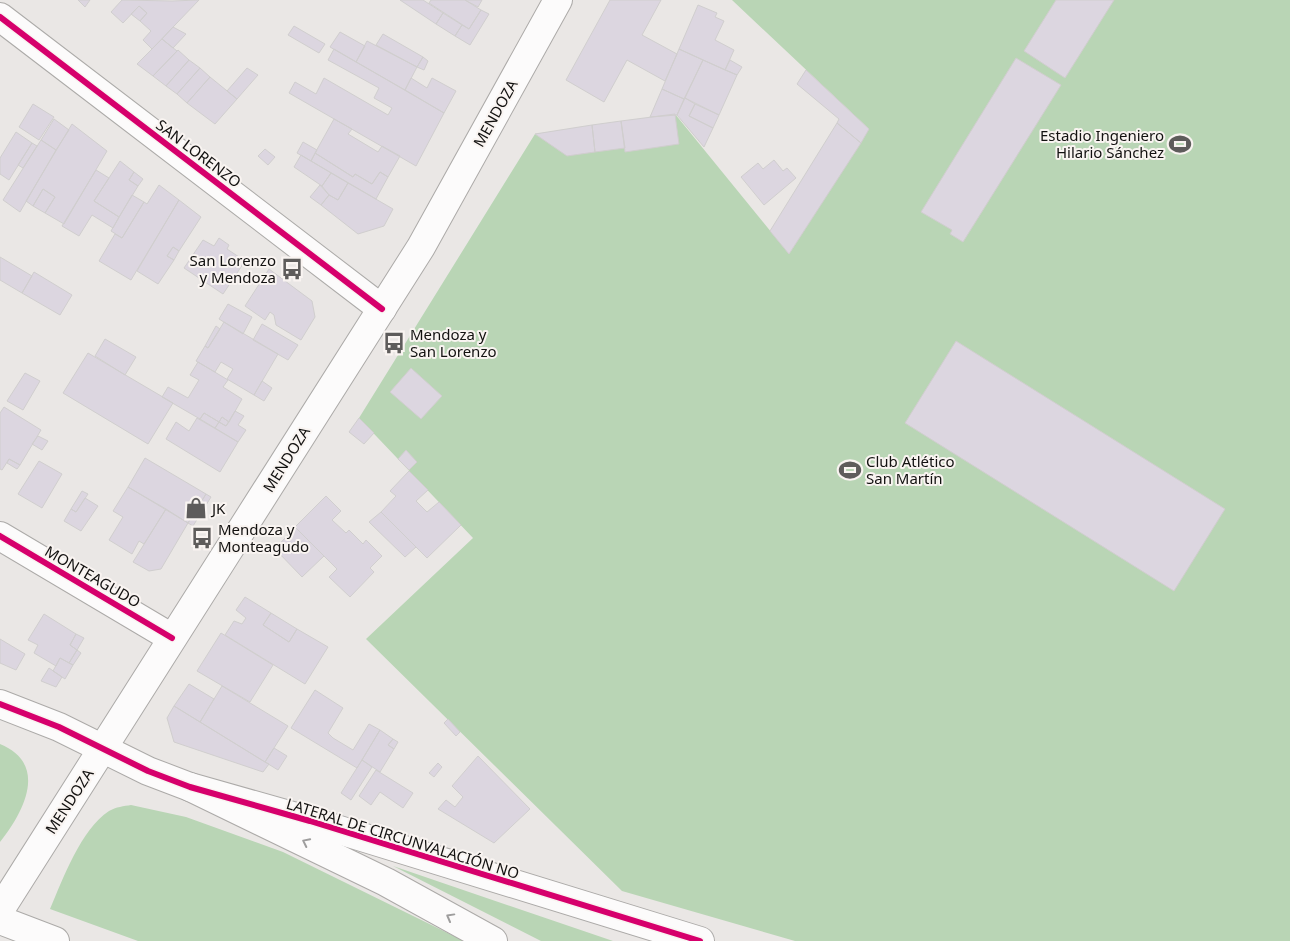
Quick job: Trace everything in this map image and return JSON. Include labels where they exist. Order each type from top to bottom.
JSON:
[{"type":"main road","name":"MENDOZA","points":[[0,910],[420,247],[558,0]]},
{"type":"main road","name":"SAN LORENZO","points":[[0,16],[382,308]]},
{"type":"main road","name":"MONTEAGUDO","points":[[0,536],[172,638]]},
{"type":"main road","name":"LATERAL DE CIRCUNVALACIÓN NO","points":[[0,704],[59,727],[148,771],[190,787],[310,821],[700,941]]},
{"type":"main road","points":[[190,787],[386,882],[493,941]]},
{"type":"main road","points":[[0,920],[55,941]]},
{"type":"green space","name":"Club Atlético San Martín","points":[[732,0],[1290,0],[1290,941],[795,941],[622,891],[366,639],[473,538],[359,418],[535,134],[675,114],[789,254],[869,129]]},
{"type":"green space","points":[[0,744],[15,753],[24,764],[28,776],[23,803],[17,817],[0,842]]},
{"type":"green space","points":[[131,805],[186,817],[283,852],[464,941],[138,941],[50,909],[81,842],[90,830],[109,811]]},
{"type":"green space","points":[[393,866],[613,941],[541,941]]},
{"type":"building","points":[[78,0],[90,0],[85,7]]},
{"type":"building","points":[[122,0],[199,0],[152,49],[143,40],[151,31],[140,21],[147,13],[139,6],[123,23],[111,12]]},
{"type":"building","points":[[400,0],[423,0],[443,13],[436,24]]},
{"type":"building","points":[[431,0],[465,0],[481,10],[469,29],[429,3]]},
{"type":"building","points":[[465,0],[482,0],[478,7]]},
{"type":"building","points":[[610,0],[661,0],[642,35],[677,54],[665,81],[627,60],[604,102],[566,80]]},
{"type":"building","points":[[1056,0],[1114,0],[1065,78],[1024,51]]},
{"type":"building","points":[[698,5],[717,13],[715,17],[724,21],[715,40],[734,50],[725,70],[679,49]]},
{"type":"building","points":[[139,6],[147,13],[140,21],[131,14]]},
{"type":"building","points":[[481,10],[489,14],[470,45],[455,36],[462,25],[469,29]]},
{"type":"building","points":[[443,13],[462,25],[455,36],[436,24]]},
{"type":"building","points":[[294,26],[325,44],[319,53],[288,35]]},
{"type":"building","points":[[173,27],[186,34],[173,48],[162,39]]},
{"type":"building","points":[[340,32],[365,46],[356,62],[330,47]]},
{"type":"building","points":[[383,34],[423,57],[417,67],[376,45]]},
{"type":"building","points":[[162,39],[177,51],[153,76],[137,64]]},
{"type":"building","points":[[367,41],[417,67],[405,90],[356,62]]},
{"type":"building","points":[[334,49],[444,113],[416,166],[289,93],[295,82],[316,94],[324,78],[388,115],[392,108],[374,98],[379,88],[328,60]]},
{"type":"building","points":[[679,49],[703,60],[684,99],[662,89]]},
{"type":"building","points":[[178,50],[189,60],[166,86],[153,76]]},
{"type":"building","points":[[423,57],[428,61],[424,70],[417,67]]},
{"type":"building","points":[[1016,58],[1061,85],[963,242],[950,234],[952,230],[921,212]]},
{"type":"building","points":[[189,60],[200,68],[177,94],[166,86]]},
{"type":"building","points":[[703,60],[737,75],[719,115],[685,98]]},
{"type":"building","points":[[730,60],[742,67],[737,75],[725,70]]},
{"type":"building","points":[[200,68],[210,77],[187,103],[177,94]]},
{"type":"building","points":[[247,68],[258,75],[237,99],[227,91]]},
{"type":"building","points":[[806,70],[869,129],[861,143],[837,123],[839,119],[797,84]]},
{"type":"building","points":[[210,77],[237,99],[215,124],[187,103]]},
{"type":"building","points":[[411,78],[427,88],[432,78],[456,91],[444,113],[405,90]]},
{"type":"building","points":[[662,89],[684,99],[677,115],[650,117]]},
{"type":"building","points":[[685,98],[695,104],[689,116],[713,128],[704,147],[677,115]]},
{"type":"building","points":[[33,104],[54,117],[39,140],[19,127]]},
{"type":"building","points":[[695,104],[719,115],[713,128],[689,116]]},
{"type":"building","points":[[675,114],[679,144],[625,152],[621,121]]},
{"type":"building","points":[[54,119],[69,130],[56,150],[41,140]]},
{"type":"building","points":[[334,119],[352,129],[348,134],[378,152],[382,146],[400,156],[388,177],[380,172],[372,184],[355,174],[353,177],[315,153]]},
{"type":"building","points":[[621,121],[625,148],[595,152],[592,125]]},
{"type":"building","points":[[837,123],[861,143],[789,254],[770,231]]},
{"type":"building","points":[[72,124],[107,151],[64,224],[45,213],[55,197],[43,189],[33,206],[26,201]]},
{"type":"building","points":[[592,125],[595,152],[567,156],[535,134]]},
{"type":"building","points":[[16,132],[32,143],[9,180],[0,174],[0,158]]},
{"type":"building","points":[[41,140],[56,150],[20,212],[3,200]]},
{"type":"building","points":[[303,142],[317,150],[311,161],[297,153]]},
{"type":"building","points":[[32,143],[37,146],[23,168],[18,165]]},
{"type":"building","points":[[265,149],[275,157],[268,165],[258,156]]},
{"type":"building","points":[[315,153],[353,177],[355,174],[372,184],[380,172],[388,177],[376,199],[311,161]]},
{"type":"building","points":[[301,155],[331,173],[322,186],[294,167]]},
{"type":"building","points":[[774,160],[783,171],[787,168],[796,178],[764,205],[741,177],[758,163],[763,169]]},
{"type":"building","points":[[120,161],[134,172],[129,180],[138,186],[119,217],[94,201]]},
{"type":"building","points":[[96,170],[109,178],[94,201],[119,217],[113,228],[92,215],[79,236],[62,226]]},
{"type":"building","points":[[134,172],[143,179],[138,186],[129,180]]},
{"type":"building","points":[[331,173],[348,183],[338,200],[329,195],[322,186]]},
{"type":"building","points":[[348,183],[393,209],[384,226],[358,234],[321,205],[329,195],[338,200]]},
{"type":"building","points":[[159,185],[179,200],[131,280],[99,261],[115,234],[122,238],[144,202],[147,204]]},
{"type":"building","points":[[320,185],[329,195],[321,205],[310,197]]},
{"type":"building","points":[[43,189],[55,197],[45,213],[33,206]]},
{"type":"building","points":[[132,195],[144,202],[122,238],[111,231]]},
{"type":"building","points":[[179,200],[201,217],[179,251],[173,247],[167,256],[174,260],[158,284],[137,271]]},
{"type":"building","points":[[219,238],[229,245],[227,249],[245,261],[223,294],[184,268],[203,240],[214,246]]},
{"type":"building","points":[[173,247],[179,251],[174,260],[167,256]]},
{"type":"building","points":[[0,257],[32,276],[22,293],[0,280]]},
{"type":"building","points":[[269,269],[312,301],[315,317],[301,340],[276,325],[274,315],[270,312],[265,320],[245,306]]},
{"type":"building","points":[[34,272],[72,295],[60,315],[22,293]]},
{"type":"building","points":[[228,304],[252,317],[243,334],[219,319]]},
{"type":"building","points":[[224,322],[278,354],[254,395],[227,379],[233,369],[221,362],[215,372],[196,361],[205,346],[208,348]]},
{"type":"building","points":[[262,324],[298,345],[288,360],[253,340]]},
{"type":"building","points":[[216,326],[220,329],[208,348],[205,346]]},
{"type":"building","points":[[105,339],[136,357],[125,375],[95,356]]},
{"type":"building","points":[[956,341],[1225,509],[1174,591],[905,423]]},
{"type":"building","points":[[88,353],[173,403],[148,444],[63,393]]},
{"type":"building","points":[[198,362],[228,380],[223,387],[242,399],[229,422],[222,417],[219,422],[204,413],[200,419],[162,397],[168,387],[188,398],[199,380],[190,375]]},
{"type":"building","points":[[411,368],[442,396],[421,419],[390,392]]},
{"type":"building","points":[[25,373],[40,381],[23,410],[7,401]]},
{"type":"building","points":[[262,381],[272,388],[264,401],[254,395]]},
{"type":"building","points":[[4,407],[41,430],[20,465],[9,459],[2,470],[0,469],[0,413]]},
{"type":"building","points":[[235,411],[244,416],[238,425],[246,430],[238,442],[215,428],[219,422],[226,426]]},
{"type":"building","points":[[204,413],[219,422],[215,428],[200,419]]},
{"type":"building","points":[[222,417],[229,422],[226,426],[219,422]]},
{"type":"building","points":[[197,418],[238,442],[220,472],[166,439],[176,422],[189,431]]},
{"type":"building","points":[[359,418],[374,433],[364,444],[349,432]]},
{"type":"building","points":[[38,436],[48,441],[42,450],[32,444]]},
{"type":"building","points":[[406,450],[417,462],[409,470],[398,459]]},
{"type":"building","points":[[145,458],[206,494],[188,523],[128,487]]},
{"type":"building","points":[[9,459],[20,465],[17,469],[7,463]]},
{"type":"building","points":[[39,461],[62,474],[42,508],[18,494]]},
{"type":"building","points":[[409,471],[428,490],[416,501],[427,512],[439,502],[461,525],[427,558],[381,512],[396,496],[390,491]]},
{"type":"building","points":[[128,487],[166,509],[144,544],[139,541],[132,554],[109,540],[123,517],[113,511]]},
{"type":"building","points":[[82,491],[88,494],[76,512],[71,509]]},
{"type":"building","points":[[206,494],[211,497],[193,526],[188,523]]},
{"type":"building","points":[[326,496],[341,511],[332,520],[346,533],[349,530],[363,544],[366,540],[382,556],[370,568],[374,572],[350,597],[329,577],[337,569],[295,527]]},
{"type":"building","points":[[85,498],[98,506],[81,531],[64,521],[71,509],[76,512]]},
{"type":"building","points":[[166,509],[188,523],[161,569],[149,571],[133,562]]},
{"type":"building","points":[[381,512],[416,547],[405,557],[369,522]]},
{"type":"building","points":[[295,527],[324,556],[302,577],[275,549]]},
{"type":"building","points":[[245,597],[271,613],[263,625],[289,642],[297,629],[328,647],[305,684],[225,635],[234,621],[242,624],[246,618],[236,610]]},
{"type":"building","points":[[271,613],[297,629],[289,642],[263,625]]},
{"type":"building","points":[[44,614],[76,634],[70,645],[77,650],[69,663],[60,658],[56,666],[34,653],[38,645],[28,640]]},
{"type":"building","points":[[221,633],[273,665],[250,702],[197,671]]},
{"type":"building","points":[[76,634],[84,638],[77,650],[70,645]]},
{"type":"building","points":[[0,639],[25,654],[16,670],[0,663]]},
{"type":"building","points":[[77,650],[81,653],[73,665],[69,663]]},
{"type":"building","points":[[60,658],[73,665],[65,679],[53,671]]},
{"type":"building","points":[[49,668],[62,677],[56,687],[41,681]]},
{"type":"building","points":[[189,684],[214,699],[200,722],[174,706]]},
{"type":"building","points":[[222,686],[288,726],[265,762],[200,722]]},
{"type":"building","points":[[315,690],[343,708],[328,733],[333,738],[353,750],[369,724],[380,730],[357,768],[291,728]]},
{"type":"building","points":[[174,706],[269,764],[263,772],[174,742],[167,718]]},
{"type":"building","points":[[448,719],[460,732],[456,736],[444,723]]},
{"type":"building","points":[[380,730],[393,739],[388,745],[394,749],[380,772],[362,760]]},
{"type":"building","points":[[393,739],[398,742],[394,749],[388,745]]},
{"type":"building","points":[[274,748],[287,756],[278,770],[265,762]]},
{"type":"building","points":[[478,756],[530,809],[494,843],[438,809],[446,800],[455,807],[463,797],[452,786]]},
{"type":"building","points":[[362,760],[372,767],[351,800],[341,793]]},
{"type":"building","points":[[438,763],[442,767],[434,777],[429,773]]},
{"type":"building","points":[[376,770],[413,793],[403,808],[380,792],[371,805],[359,796]]},
{"type":"cycle path","points":[[0,17],[382,309]]},
{"type":"cycle path","points":[[0,536],[172,638]]},
{"type":"cycle path","points":[[0,704],[59,727],[148,771],[190,787],[310,821],[700,941]]},
{"type":"place","name":"Estadio Ingeniero Hilario Sánchez","points":[[1180,144]]},
{"type":"place","name":"San Lorenzo y Mendoza","points":[[292,269]]},
{"type":"place","name":"Mendoza y San Lorenzo","points":[[394,343]]},
{"type":"place","name":"Club Atlético San Martín","points":[[850,470]]},
{"type":"place","name":"JK","points":[[196,508]]},
{"type":"place","name":"Mendoza y Monteagudo","points":[[202,538]]}]
